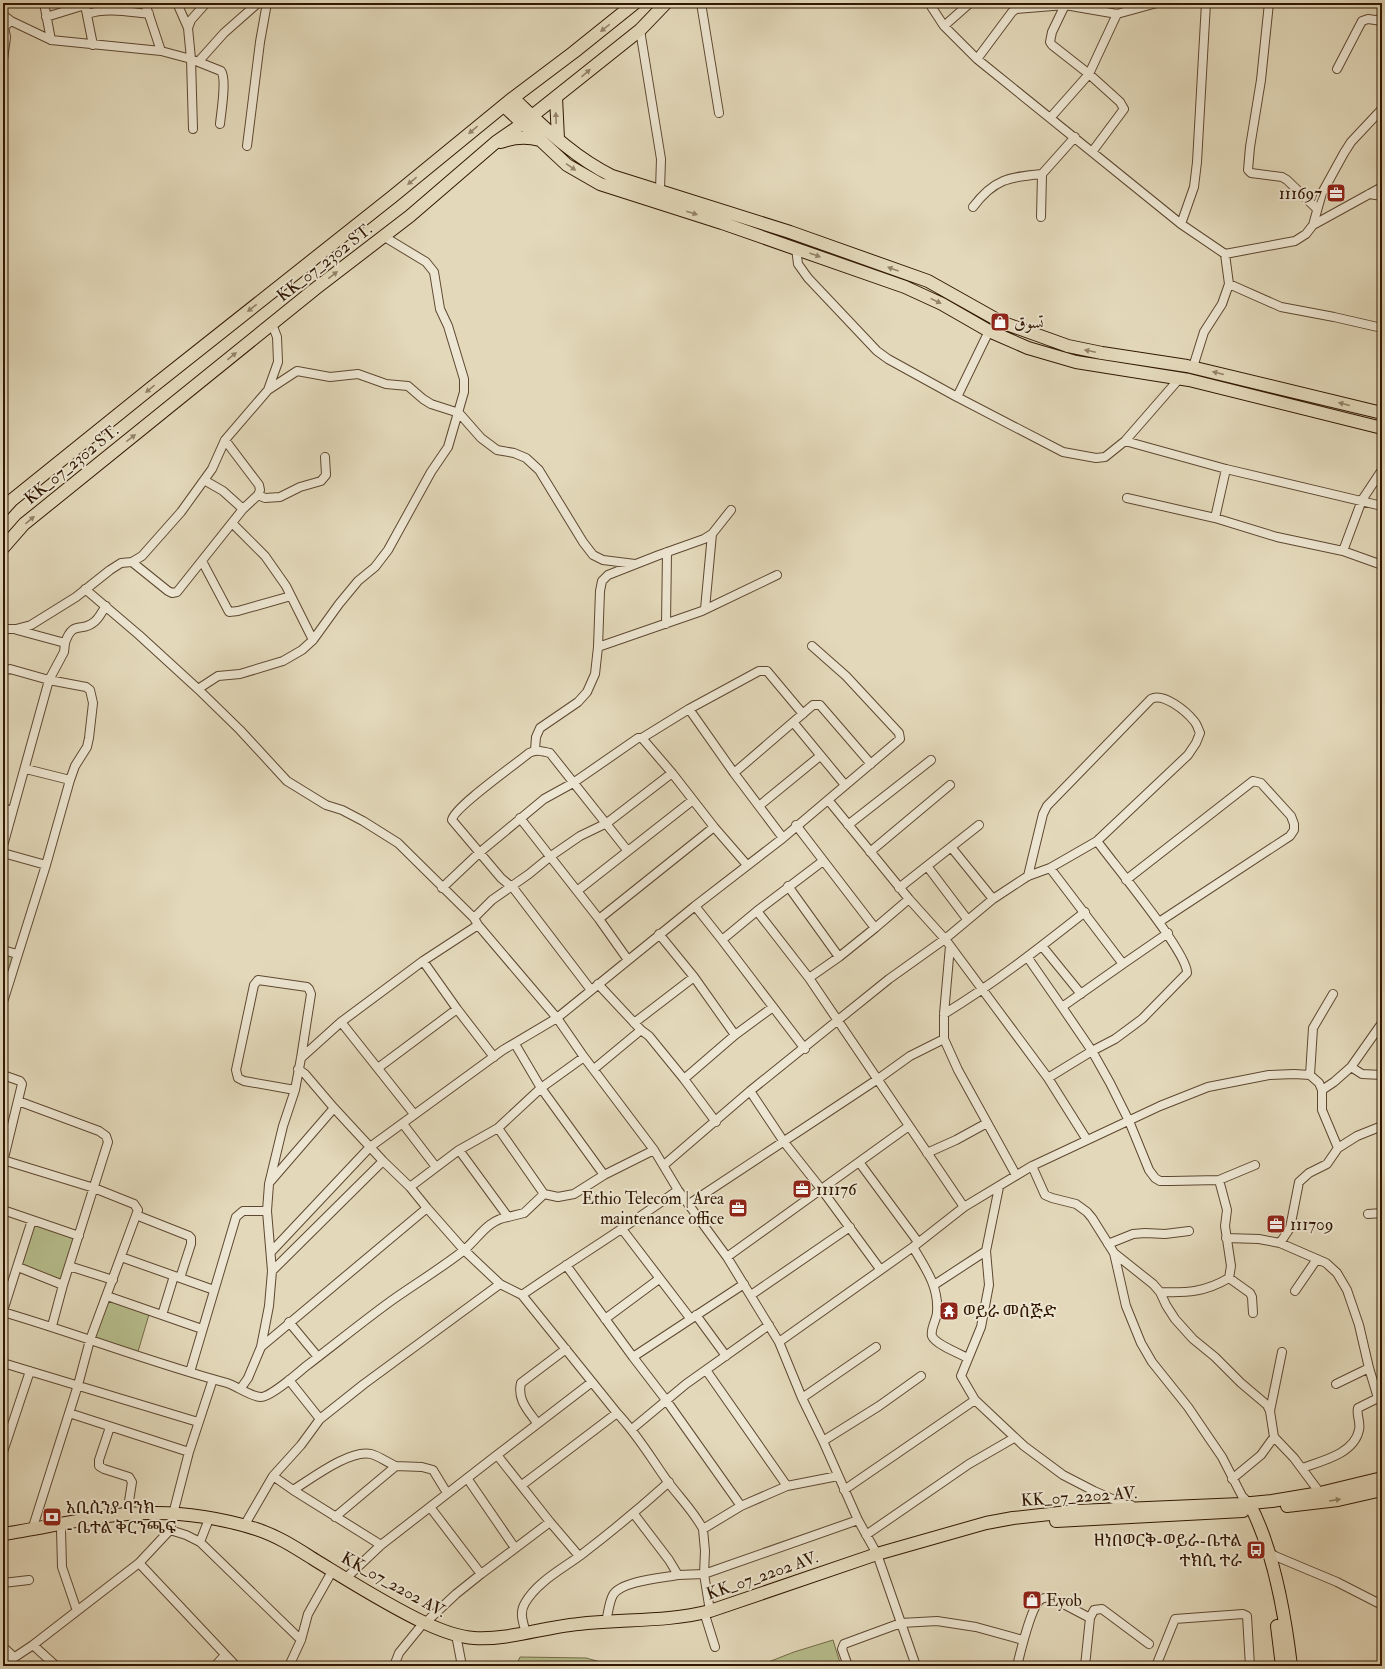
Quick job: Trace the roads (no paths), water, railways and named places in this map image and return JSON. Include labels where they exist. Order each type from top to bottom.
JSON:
[{"type":"main road","name":"KK_07_2302 ST.","points":[[3,510],[12,500],[151,388],[432,166],[513,98],[635,3]]},
{"type":"main road","name":"KK_07_2302 ST.","points":[[3,548],[24,524],[272,324],[410,216],[491,146],[522,124],[640,30],[666,3]]},
{"type":"main road","points":[[556,96],[558,139]]},
{"type":"main road","points":[[513,98],[567,148],[592,166],[612,176],[790,232],[928,281],[1001,322],[1039,337],[1094,352],[1193,367],[1382,413]]},
{"type":"main road","points":[[504,106],[567,165],[600,184],[672,206],[796,248],[915,291],[942,304],[989,332],[1028,348],[1076,362],[1179,378],[1382,428]]},
{"type":"main road","points":[[491,146],[519,137],[529,137],[542,141]]},
{"type":"main road","points":[[672,206],[678,196]]},
{"type":"main road","name":"KK_07_2202 AV.","points":[[877,1556],[986,1523],[1013,1518],[1077,1511],[1180,1505],[1246,1505],[1320,1493],[1382,1478]]},
{"type":"main road","points":[[3,1538],[102,1522],[146,1518],[172,1522],[222,1526],[255,1535],[280,1546],[330,1575],[423,1625],[457,1640],[490,1641],[562,1629],[685,1619],[708,1613],[877,1556],[1006,1525],[1246,1505],[1338,1500],[1382,1490]]},
{"type":"main road","points":[[1246,1505],[1265,1553],[1283,1614],[1291,1666]]},
{"type":"main road","points":[[3,1534],[127,1514],[151,1513],[172,1522]]},
{"type":"main road","name":"KK_07_2202 AV.","points":[[172,1522],[199,1517],[258,1529],[286,1541],[423,1625],[474,1638],[494,1638],[571,1625],[688,1617],[708,1613]]},
{"type":"main road","points":[[1265,1553],[1282,1666]]},
{"type":"street","points":[[44,3],[52,40]]},
{"type":"street","points":[[145,3],[161,50]]},
{"type":"street","points":[[178,3],[188,28],[195,60],[193,129]]},
{"type":"street","points":[[188,28],[191,20],[206,3]]},
{"type":"street","points":[[195,60],[258,3]]},
{"type":"street","points":[[247,146],[266,3]]},
{"type":"street","points":[[700,3],[719,113]]},
{"type":"street","points":[[929,3],[944,26],[977,59],[1051,117],[1181,224],[1225,254],[1295,242],[1306,234],[1313,225],[1382,187]]},
{"type":"street","points":[[944,26],[970,3]]},
{"type":"street","points":[[977,59],[1012,12],[1022,8],[1078,5],[1117,14],[1157,3]]},
{"type":"street","points":[[1181,224],[1194,187],[1197,162],[1206,3]]},
{"type":"street","points":[[1269,3],[1262,74],[1250,147],[1248,170],[1251,173],[1282,177],[1317,209]]},
{"type":"street","points":[[46,17],[89,4],[87,14],[93,45]]},
{"type":"street","points":[[1065,5],[1052,32],[1050,42],[1120,102],[1124,109],[1092,152]]},
{"type":"street","points":[[87,14],[95,11],[109,10],[149,14]]},
{"type":"street","points":[[1051,117],[1089,74],[1117,14]]},
{"type":"street","points":[[3,15],[52,40],[93,45],[161,50],[195,60],[218,69],[223,74],[220,124]]},
{"type":"street","points":[[1336,70],[1362,21],[1368,19],[1382,21]]},
{"type":"street","points":[[3,60],[6,37],[4,27],[11,20]]},
{"type":"street","points":[[640,30],[661,159],[660,190]]},
{"type":"street","points":[[1313,225],[1322,193],[1344,153],[1351,142],[1382,109]]},
{"type":"street","points":[[1041,217],[1042,174],[1075,137]]},
{"type":"street","points":[[973,207],[982,196],[1003,180],[1014,176],[1042,174]]},
{"type":"street","points":[[1369,194],[1382,196]]},
{"type":"street","points":[[198,689],[218,676],[240,674],[283,661],[302,650],[313,640],[358,581],[375,566],[388,550],[431,472],[448,447],[464,392],[464,379],[448,326],[440,309],[434,272],[426,262],[383,236]]},
{"type":"street","points":[[796,248],[798,264],[808,278],[877,351],[888,359],[1063,452],[1078,456],[1096,458],[1105,457],[1125,441],[1179,378]]},
{"type":"street","points":[[1193,367],[1204,332],[1222,304],[1229,284],[1225,254]]},
{"type":"street","points":[[1229,284],[1281,308],[1334,317],[1382,328]]},
{"type":"street","points":[[268,390],[278,362],[277,337],[272,324]]},
{"type":"street","points":[[958,397],[989,332]]},
{"type":"street","points":[[3,629],[16,629],[31,625],[76,597],[110,570],[121,564],[132,562],[142,556],[181,512],[212,469],[225,440],[268,390],[297,371],[330,377],[358,374],[386,384],[408,386],[431,404],[459,413],[480,438],[497,450],[514,453],[526,458],[539,470],[583,542],[593,555],[603,560],[635,564]]},
{"type":"street","points":[[132,562],[172,593],[177,592],[243,509],[258,495],[260,490],[259,485],[225,440]]},
{"type":"street","points":[[1125,441],[1226,469],[1362,500],[1382,506]]},
{"type":"street","points":[[258,495],[265,498],[280,497],[300,487],[321,481],[326,475],[325,457]]},
{"type":"street","points":[[1215,518],[1226,469]]},
{"type":"street","points":[[1342,550],[1362,500],[1382,470]]},
{"type":"street","points":[[204,480],[223,491],[243,509]]},
{"type":"street","points":[[1127,498],[1215,518],[1262,534],[1342,550],[1382,565]]},
{"type":"street","points":[[535,750],[536,737],[540,728],[578,702],[587,692],[595,674],[598,647],[600,591],[602,581],[608,575],[712,534],[731,510]]},
{"type":"street","points":[[232,523],[265,556],[291,596],[313,640]]},
{"type":"street","points":[[705,609],[712,534]]},
{"type":"street","points":[[666,624],[668,552]]},
{"type":"street","points":[[202,561],[229,612],[238,611],[291,596]]},
{"type":"street","points":[[598,647],[705,609],[777,575]]},
{"type":"street","points":[[85,589],[139,635],[198,689],[240,730],[286,781],[326,805],[342,810],[398,843],[476,921],[557,1018],[584,1057],[654,1150],[678,1190],[727,1257],[752,1295],[779,1342],[802,1398],[823,1441],[844,1490],[877,1556],[916,1666]]},
{"type":"street","points":[[3,846],[12,811],[26,768],[49,680],[64,652],[65,643],[69,632],[75,628],[90,625],[95,622],[106,606]]},
{"type":"street","points":[[16,629],[65,643]]},
{"type":"street","points":[[271,1252],[370,1147],[494,1057],[557,1018],[659,934],[783,838],[900,739],[899,733],[846,676],[812,646]]},
{"type":"street","points":[[3,670],[10,669],[49,680],[86,688],[90,690],[93,697],[88,742],[70,780],[46,865],[3,1002]]},
{"type":"street","points":[[442,888],[479,853],[544,799],[573,783],[638,738],[642,738],[689,709],[759,671],[763,670],[767,672],[803,714]]},
{"type":"street","points":[[664,1165],[750,1092],[805,1049],[889,979],[947,943],[967,920],[993,899],[1028,876],[1050,868],[1097,841],[1188,755],[1196,743],[1200,733],[1194,721],[1168,699],[1155,696],[1151,699],[1047,806],[1043,814],[1028,876]]},
{"type":"street","points":[[734,773],[813,705],[820,705],[871,764]]},
{"type":"street","points":[[689,709],[734,773],[783,838]]},
{"type":"street","points":[[793,722],[845,785]]},
{"type":"street","points":[[642,738],[672,773],[714,827],[747,865]]},
{"type":"street","points":[[591,990],[536,915],[511,886],[501,878],[479,853],[452,820],[452,817],[466,803],[528,753],[535,750],[550,753],[627,850]]},
{"type":"street","points":[[760,806],[820,756]]},
{"type":"street","points":[[848,825],[931,760]]},
{"type":"street","points":[[26,768],[70,780]]},
{"type":"street","points":[[301,1058],[341,1022],[476,921],[492,900],[580,836],[607,823],[672,773]]},
{"type":"street","points":[[1126,880],[1253,781],[1261,783],[1291,816],[1294,824],[1294,830],[1290,836],[1159,922]]},
{"type":"street","points":[[870,852],[950,786]]},
{"type":"street","points":[[577,891],[627,850],[693,800]]},
{"type":"street","points":[[828,801],[899,888],[947,943],[983,990],[1048,1078],[1087,1140]]},
{"type":"street","points":[[3,808],[12,811]]},
{"type":"street","points":[[520,818],[551,856],[628,960]]},
{"type":"street","points":[[899,888],[979,825]]},
{"type":"street","points":[[796,826],[875,928]]},
{"type":"street","points":[[598,918],[714,827]]},
{"type":"street","points":[[1048,1078],[1092,1051],[1116,1039],[1142,1019],[1186,975],[1186,965],[1168,933],[1097,841]]},
{"type":"street","points":[[951,847],[993,899]]},
{"type":"street","points":[[3,853],[46,865]]},
{"type":"street","points":[[722,940],[788,886],[823,861]]},
{"type":"street","points":[[926,866],[967,920]]},
{"type":"street","points":[[1050,868],[1085,912],[1123,964]]},
{"type":"street","points":[[788,886],[839,957]]},
{"type":"street","points":[[809,978],[839,957],[909,899]]},
{"type":"street","points":[[695,906],[805,1049]]},
{"type":"street","points":[[757,911],[809,978],[964,1207]]},
{"type":"street","points":[[944,1014],[983,990],[1028,958],[1085,912]]},
{"type":"street","points":[[1062,1008],[1168,933]]},
{"type":"street","points":[[659,934],[694,976],[736,1035]]},
{"type":"street","points":[[947,943],[944,1039],[958,1070],[1016,1175]]},
{"type":"street","points":[[1042,946],[1081,994]]},
{"type":"street","points":[[3,950],[17,954]]},
{"type":"street","points":[[1028,958],[1092,1051],[1129,1121],[1149,1170],[1155,1178],[1160,1181],[1219,1180],[1255,1165]]},
{"type":"street","points":[[423,961],[457,1009],[494,1057]]},
{"type":"street","points":[[634,1023],[694,976]]},
{"type":"street","points":[[241,1388],[248,1378],[261,1347],[269,1306],[272,1270],[267,1211],[269,1184],[283,1126],[294,1090],[301,1058],[311,992],[307,987],[258,980],[254,984],[236,1074],[238,1078],[244,1080],[294,1090]]},
{"type":"street","points":[[598,984],[634,1023],[649,1036],[716,1122]]},
{"type":"street","points":[[1310,1075],[1314,1028],[1333,994]]},
{"type":"street","points":[[684,1079],[736,1035],[773,1007]]},
{"type":"street","points":[[378,1068],[457,1009]]},
{"type":"street","points":[[341,1022],[414,1114]]},
{"type":"street","points":[[1322,1090],[1351,1067],[1382,1023]]},
{"type":"street","points":[[594,1069],[642,1030]]},
{"type":"street","points":[[689,1204],[784,1142],[910,1056],[944,1039]]},
{"type":"street","points":[[515,1044],[541,1088],[604,1175]]},
{"type":"street","points":[[410,1187],[459,1150],[498,1128],[541,1088],[584,1057]]},
{"type":"street","points":[[1351,1067],[1362,1074],[1382,1075]]},
{"type":"street","points":[[298,1069],[305,1074],[383,1162],[410,1187],[464,1250],[500,1284],[522,1295],[617,1413],[632,1429],[698,1520],[703,1529],[705,1551],[704,1574],[708,1613],[716,1647]]},
{"type":"street","points":[[3,1075],[20,1081],[22,1084],[3,1161],[94,1188],[134,1204],[137,1207],[136,1215],[90,1340],[78,1385],[32,1530]]},
{"type":"street","points":[[779,1342],[964,1207],[999,1187],[1016,1175],[1032,1166],[1160,1106],[1208,1087],[1269,1075],[1310,1075],[1319,1083],[1322,1090],[1322,1110],[1338,1148]]},
{"type":"street","points":[[750,1092],[784,1142],[850,1227],[880,1269]]},
{"type":"street","points":[[18,1101],[99,1131],[106,1136],[108,1142],[63,1285],[52,1326]]},
{"type":"street","points":[[269,1184],[334,1108]]},
{"type":"street","points":[[928,1153],[987,1123]]},
{"type":"street","points":[[403,1124],[436,1167]]},
{"type":"street","points":[[727,1257],[909,1126]]},
{"type":"street","points":[[1280,1243],[1290,1228],[1299,1182],[1310,1173],[1327,1164],[1338,1148],[1357,1136],[1382,1126]]},
{"type":"street","points":[[498,1128],[544,1194],[558,1197],[574,1194],[604,1175],[654,1150]]},
{"type":"street","points":[[459,1150],[508,1217]]},
{"type":"street","points":[[272,1270],[383,1162]]},
{"type":"street","points":[[859,1162],[915,1244],[934,1285],[937,1294],[937,1309],[932,1333],[933,1337],[938,1342],[968,1358]]},
{"type":"street","points":[[1032,1166],[1045,1194],[1052,1198],[1082,1207],[1092,1218],[1114,1253],[1153,1284],[1160,1292],[1175,1319],[1193,1339],[1216,1357],[1241,1383],[1267,1405],[1270,1411],[1274,1437],[1302,1468],[1320,1493]]},
{"type":"street","points":[[1219,1180],[1227,1210],[1225,1226],[1231,1266],[1229,1278]]},
{"type":"street","points":[[999,1187],[986,1251],[989,1285],[981,1327],[961,1376],[975,1400],[1014,1438],[1063,1475],[1126,1505],[1180,1505]]},
{"type":"street","points":[[522,1295],[678,1190]]},
{"type":"street","points":[[32,1220],[3,1312],[52,1326],[90,1340],[241,1388],[262,1397],[289,1380],[390,1301],[464,1250],[487,1226],[499,1218],[524,1213],[544,1194]]},
{"type":"street","points":[[261,1347],[427,1208]]},
{"type":"street","points":[[3,1210],[79,1236]]},
{"type":"street","points":[[190,1372],[236,1217],[243,1211],[267,1211]]},
{"type":"street","points":[[1368,1214],[1382,1213]]},
{"type":"street","points":[[136,1215],[191,1238],[191,1244],[162,1315]]},
{"type":"street","points":[[752,1295],[850,1227]]},
{"type":"street","points":[[622,1229],[659,1279],[726,1356]]},
{"type":"street","points":[[1108,1244],[1133,1234],[1189,1231]]},
{"type":"street","points":[[1226,1238],[1259,1239],[1280,1243],[1326,1263],[1337,1273],[1347,1290],[1359,1325],[1369,1368],[1380,1397],[1358,1408],[1360,1427],[1356,1440],[1351,1445],[1337,1454],[1302,1468]]},
{"type":"street","points":[[934,1285],[986,1251]]},
{"type":"street","points":[[1114,1253],[1126,1306],[1141,1343],[1152,1362],[1188,1407],[1222,1457],[1246,1505]]},
{"type":"street","points":[[121,1257],[214,1290]]},
{"type":"street","points":[[1295,1291],[1317,1259]]},
{"type":"street","points":[[566,1264],[666,1400],[741,1506]]},
{"type":"street","points":[[69,1266],[113,1280]]},
{"type":"street","points":[[18,1267],[63,1285]]},
{"type":"street","points":[[1160,1292],[1180,1293],[1198,1291],[1215,1286],[1229,1278]]},
{"type":"street","points":[[1229,1278],[1250,1293],[1252,1297],[1253,1313]]},
{"type":"street","points":[[605,1319],[659,1279]]},
{"type":"street","points":[[244,1526],[273,1476],[301,1445],[320,1419],[364,1384],[500,1284]]},
{"type":"street","points":[[633,1357],[744,1284]]},
{"type":"street","points":[[107,1296],[202,1329]]},
{"type":"street","points":[[290,1322],[318,1357]]},
{"type":"street","points":[[632,1429],[666,1400],[769,1325]]},
{"type":"street","points":[[802,1398],[876,1347]]},
{"type":"street","points":[[537,1423],[521,1400],[519,1391],[522,1383],[566,1349]]},
{"type":"street","points":[[1270,1411],[1282,1352]]},
{"type":"street","points":[[3,1363],[198,1422]]},
{"type":"street","points":[[1336,1384],[1369,1368]]},
{"type":"street","points":[[706,1370],[787,1486]]},
{"type":"street","points":[[3,1452],[30,1371]]},
{"type":"street","points":[[823,1441],[879,1406],[921,1376]]},
{"type":"street","points":[[3,1665],[33,1645],[139,1563],[172,1522],[189,1452],[213,1379]]},
{"type":"street","points":[[289,1380],[320,1419]]},
{"type":"street","points":[[346,1578],[381,1545],[592,1382]]},
{"type":"street","points":[[844,1490],[975,1400]]},
{"type":"street","points":[[69,1413],[189,1452]]},
{"type":"street","points":[[522,1485],[617,1413]]},
{"type":"street","points":[[110,1427],[99,1460],[99,1466],[131,1479],[132,1482],[127,1514]]},
{"type":"street","points":[[1232,1479],[1261,1455],[1274,1437]]},
{"type":"street","points":[[866,1534],[969,1464],[1014,1438]]},
{"type":"street","points":[[293,1490],[338,1462],[362,1454],[370,1454],[396,1466],[422,1467],[433,1470],[447,1493]]},
{"type":"street","points":[[497,1455],[579,1556]]},
{"type":"street","points":[[335,1517],[396,1466]]},
{"type":"street","points":[[273,1476],[381,1545]]},
{"type":"street","points":[[703,1529],[741,1506],[787,1486],[838,1476]]},
{"type":"street","points":[[467,1478],[515,1548]]},
{"type":"street","points":[[526,1633],[522,1618],[525,1603],[539,1586],[634,1514],[669,1482]]},
{"type":"street","points":[[430,1507],[481,1574]]},
{"type":"street","points":[[634,1514],[669,1560],[678,1575]]},
{"type":"street","points":[[606,1622],[612,1596],[617,1589],[626,1585],[678,1575],[704,1574],[858,1520]]},
{"type":"street","points":[[172,1522],[186,1535],[200,1542],[301,1640]]},
{"type":"street","points":[[394,1666],[399,1653],[423,1625],[456,1594],[550,1522]]},
{"type":"street","points":[[200,1542],[207,1524]]},
{"type":"street","points":[[60,1529],[62,1567],[78,1611]]},
{"type":"street","points":[[1265,1553],[1338,1582],[1382,1605]]},
{"type":"street","points":[[139,1563],[236,1666]]},
{"type":"street","points":[[289,1666],[301,1640],[308,1614],[330,1575]]},
{"type":"street","points":[[3,1583],[29,1580]]},
{"type":"street","points":[[1017,1666],[1023,1640],[1038,1601],[1043,1598],[1052,1598],[1090,1618]]},
{"type":"street","points":[[1085,1666],[1090,1618],[1094,1610],[1102,1608],[1149,1644]]},
{"type":"street","points":[[1156,1666],[1175,1619],[1243,1614],[1247,1616],[1250,1666]]},
{"type":"street","points":[[848,1666],[842,1649],[844,1644],[901,1623],[937,1621],[956,1623],[1023,1640]]},
{"type":"street","points":[[457,1640],[462,1666]]},
{"type":"street","points":[[33,1645],[56,1666]]},
{"type":"street","points":[[3,1647],[14,1657]]},
{"type":"street","points":[[215,1666],[225,1655]]},
{"type":"place","name":"111697","points":[[1336,193]]},
{"type":"place","name":"تسوق","points":[[1000,322]]},
{"type":"place","name":"111176","points":[[802,1189]]},
{"type":"place","name":"Ethio Telecom | Area maintenance office","points":[[738,1208]]},
{"type":"place","name":"111709","points":[[1276,1224]]},
{"type":"place","name":"ወይራ መስጅድ","points":[[949,1311]]},
{"type":"place","name":"አቢሲንያ ባንክ - ቤተል ቅርንጫፍ","points":[[52,1517]]},
{"type":"place","name":"ዘነበወርቅ-ወይራ-ቤተል ተክሲ ተራ","points":[[1256,1550]]},
{"type":"place","name":"Eyob","points":[[1032,1600]]}]
